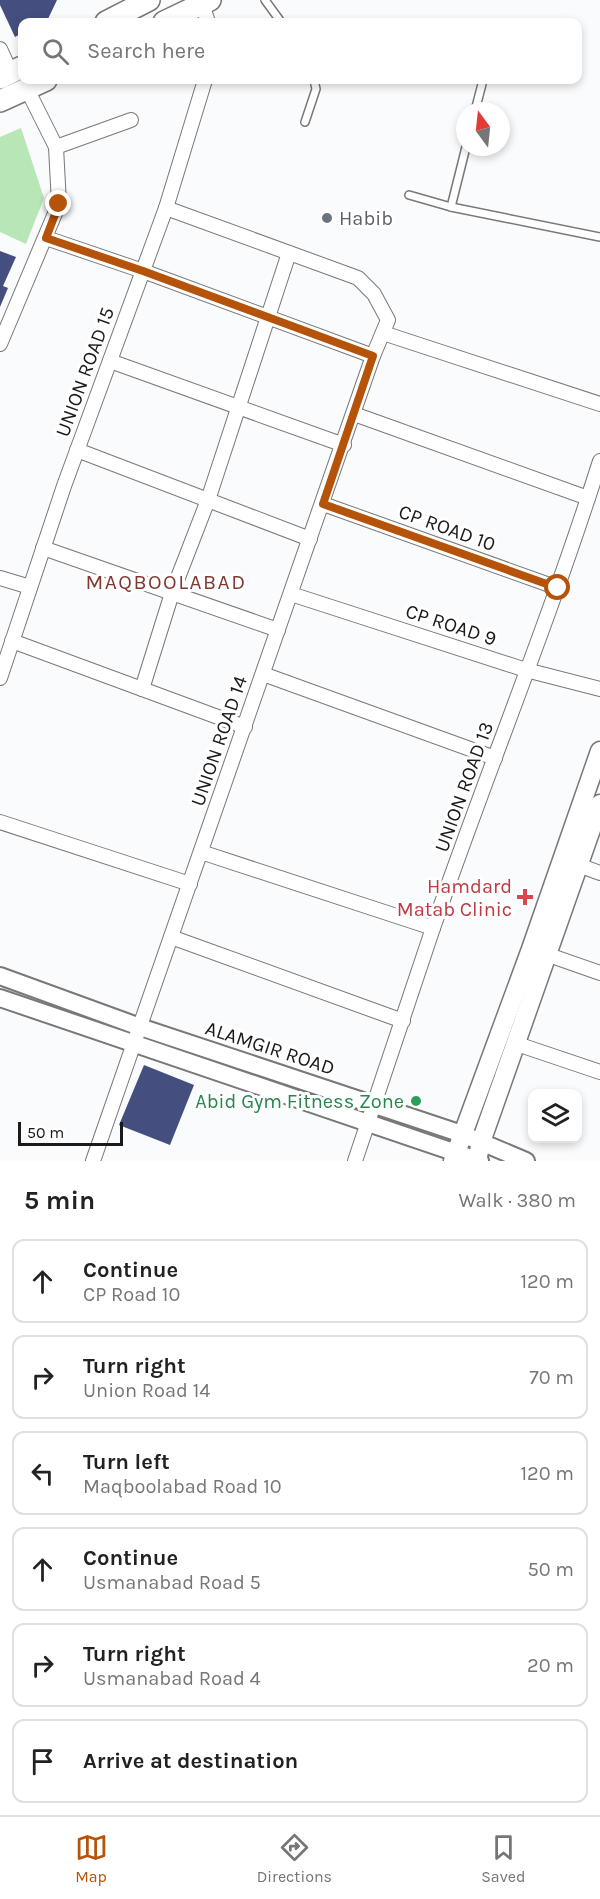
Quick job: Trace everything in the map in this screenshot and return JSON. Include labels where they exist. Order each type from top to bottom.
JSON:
[{"type":"main road","points":[[114,18],[149,0]]},
{"type":"main road","points":[[177,18],[207,9]]},
{"type":"main road","points":[[0,101],[38,84]]},
{"type":"main road","points":[[479,1156],[517,1044],[539,951],[600,751]]},
{"type":"main road","points":[[454,1157],[539,951],[578,866],[600,804]]},
{"type":"street","points":[[0,49],[11,73]]},
{"type":"street","name":"UNION ROAD 15","points":[[0,678],[77,450],[166,208],[204,84]]},
{"type":"street","points":[[0,344],[59,204],[56,147],[27,89]]},
{"type":"street","points":[[56,147],[131,120]]},
{"type":"street","points":[[166,208],[358,278],[374,294],[388,320],[382,333],[600,404]]},
{"type":"street","points":[[46,238],[143,271],[373,356]]},
{"type":"street","points":[[142,689],[172,593],[208,500],[289,253]]},
{"type":"street","name":"UNION ROAD 14","points":[[93,1161],[382,333]]},
{"type":"street","points":[[110,361],[344,445]]},
{"type":"street","points":[[354,414],[588,498]]},
{"type":"street","points":[[77,450],[310,538]]},
{"type":"street","name":"UNION ROAD 13","points":[[355,1161],[433,928],[526,669],[558,588],[600,461]]},
{"type":"street","name":"CP ROAD 10","points":[[323,504],[558,588]]},
{"type":"street","points":[[43,548],[278,630]]},
{"type":"street","points":[[0,578],[30,587]]},
{"type":"street","name":"CP ROAD 9","points":[[291,594],[526,669],[600,689]]},
{"type":"street","points":[[12,641],[245,727]]},
{"type":"street","points":[[263,674],[495,758]]},
{"type":"street","points":[[0,822],[190,884]]},
{"type":"street","points":[[201,852],[433,928]]},
{"type":"street","points":[[578,866],[600,873]]},
{"type":"street","points":[[171,937],[403,1021]]},
{"type":"street","points":[[539,951],[600,973]]},
{"type":"street","name":"ALAMGIR ROAD","points":[[0,976],[137,1035],[454,1157],[479,1156],[526,1161]]},
{"type":"street","name":"ALAMGIR ROAD","points":[[0,998],[137,1035],[374,1105],[462,1134],[479,1156]]},
{"type":"street","points":[[517,1044],[600,1072]]},
{"type":"lane","points":[[265,0],[278,18]]},
{"type":"lane","points":[[305,122],[316,89],[315,84]]},
{"type":"lane","points":[[477,102],[482,84]]},
{"type":"lane","points":[[451,207],[464,156]]},
{"type":"lane","points":[[409,195],[451,207],[600,237]]},
{"type":"green space","points":[[21,128],[44,198],[26,244],[0,232],[0,137]]},
{"type":"building","points":[[0,0],[57,0],[48,18],[18,18],[18,35],[15,37],[0,5]]},
{"type":"building","points":[[0,251],[16,257],[3,286],[8,288],[0,307]]},
{"type":"building","points":[[144,1065],[194,1085],[170,1145],[119,1125]]},
{"type":"place","name":"Habib","points":[[327,218]]},
{"type":"place","name":"Hamdard Matab Clinic","points":[[525,897]]},
{"type":"place","name":"Abid Gym Fitness Zone","points":[[416,1101]]},
{"type":"district","name":"MAQBOOLABAD","points":[[166,582]]},
{"type":"route","points":[[59,204],[46,238],[143,271],[373,356],[323,504],[558,588]]}]
